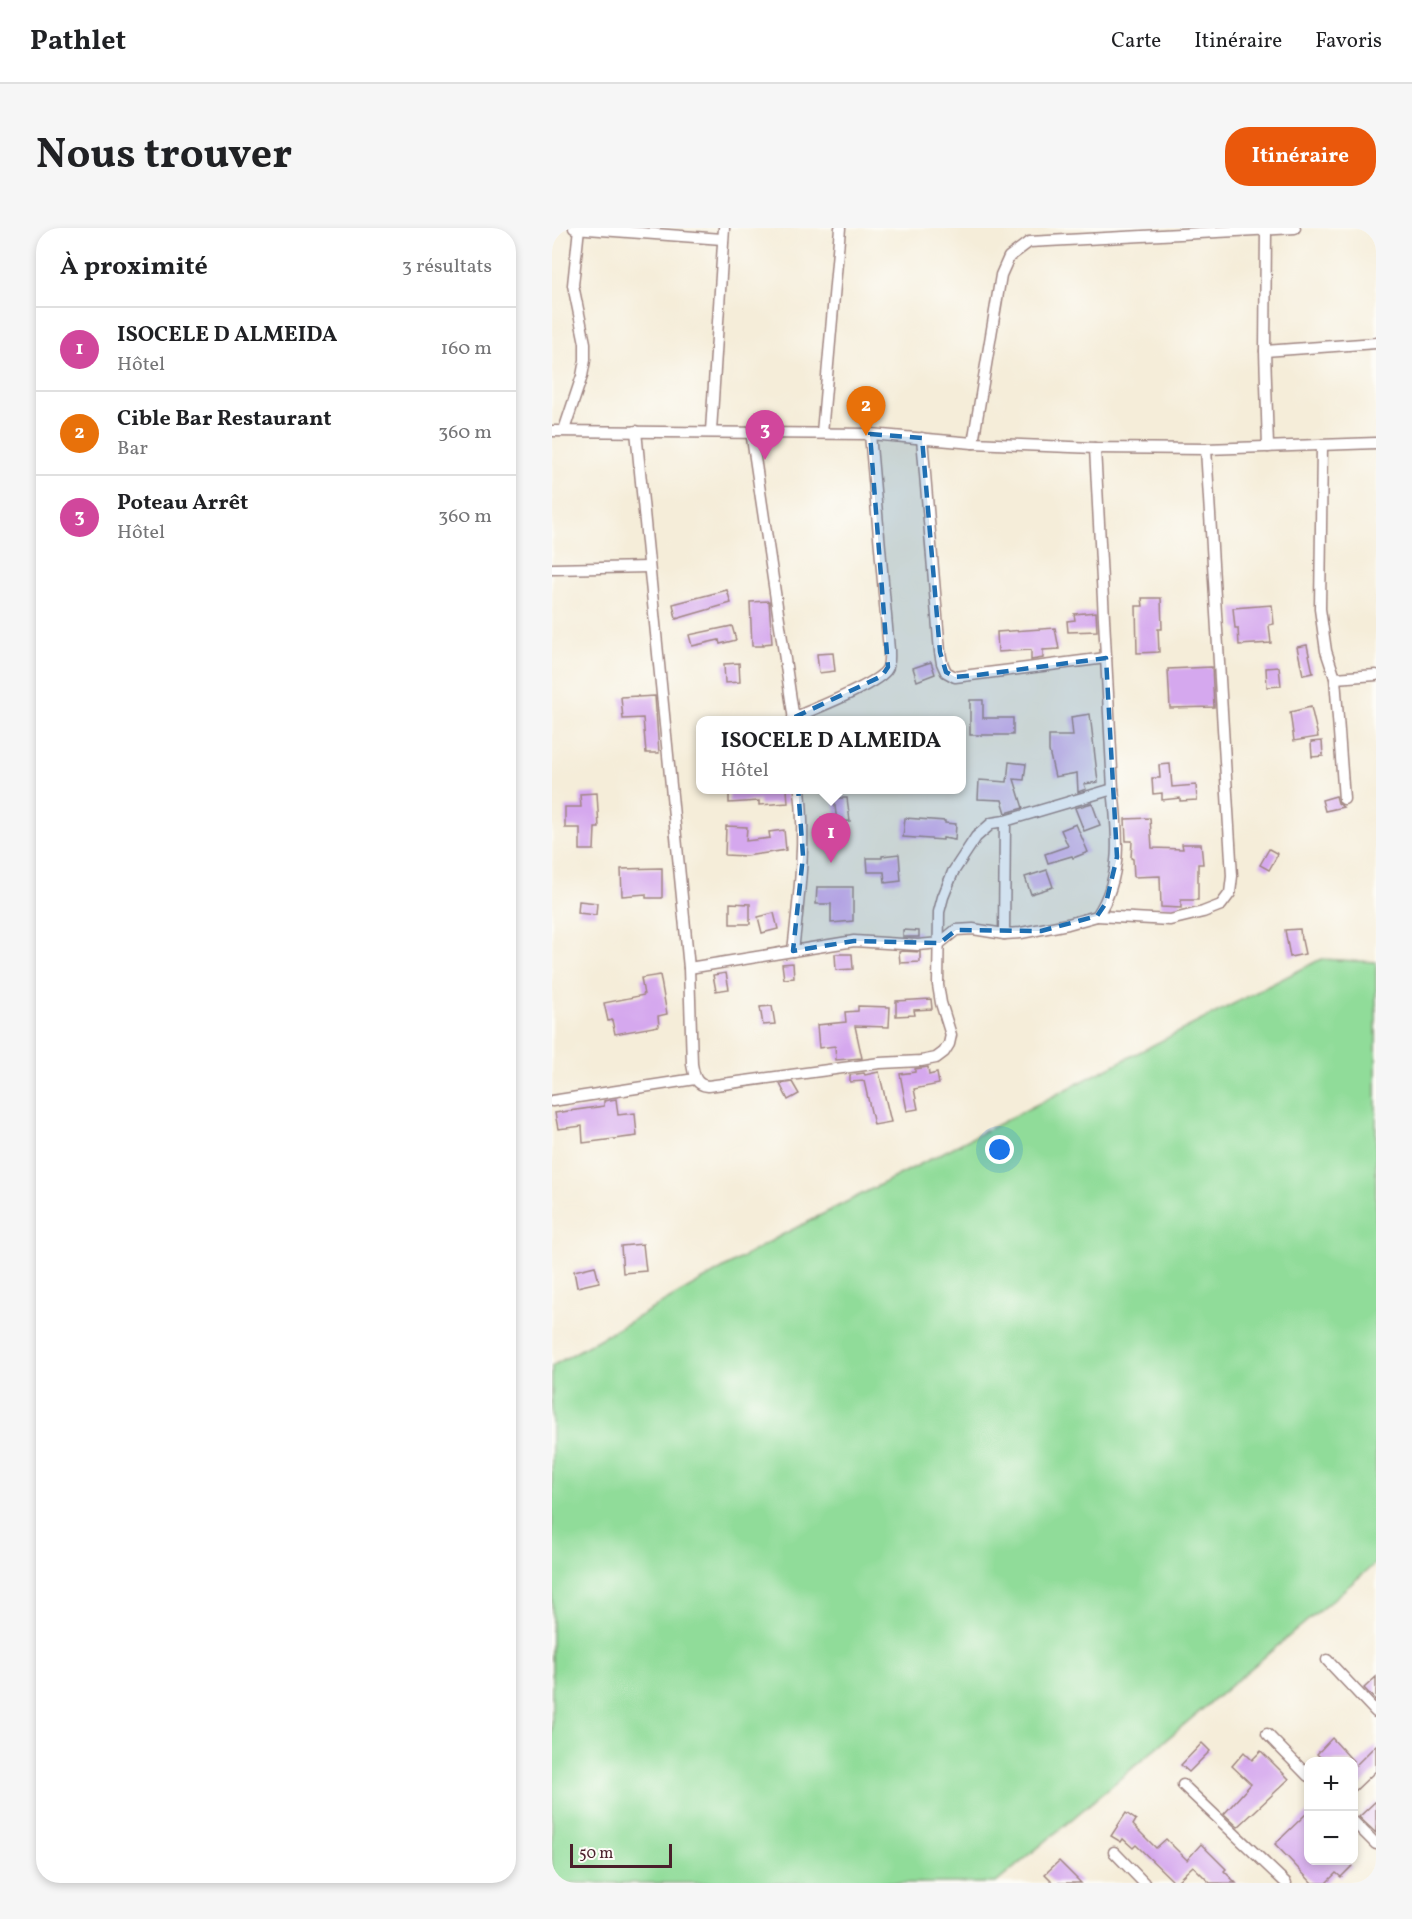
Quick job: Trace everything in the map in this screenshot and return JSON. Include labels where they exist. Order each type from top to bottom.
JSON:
[{"type":"street","points":[[574,228],[723,233],[711,432]]},
{"type":"street","points":[[564,430],[585,360],[585,344],[573,285],[579,228]]},
{"type":"street","points":[[822,433],[840,228]]},
{"type":"street","points":[[973,443],[1001,275],[1009,256],[1029,242],[1295,228]]},
{"type":"street","points":[[1266,230],[1265,351],[1268,447]]},
{"type":"street","points":[[1265,351],[1376,343]]},
{"type":"street","points":[[552,430],[870,434],[973,443],[1095,448],[1206,449],[1376,443]]},
{"type":"street","points":[[636,432],[689,968],[692,1064],[695,1079],[702,1086],[936,1058],[944,1052],[951,1035],[938,985],[939,912],[953,872],[976,837],[993,823],[1113,789]]},
{"type":"street","points":[[751,432],[793,716]]},
{"type":"street","points":[[799,716],[882,676],[888,668],[888,639],[870,434]]},
{"type":"street","points":[[922,438],[939,641],[942,663],[946,672],[955,677],[978,675],[1106,658]]},
{"type":"street","points":[[1323,445],[1320,609],[1326,651],[1335,678],[1344,799]]},
{"type":"street","points":[[1095,448],[1113,789],[1117,824],[1117,857],[1113,885],[1106,903],[1097,916]]},
{"type":"street","points":[[689,968],[854,941],[918,945],[940,943],[956,930],[973,929],[1004,934],[1041,930],[1097,916],[1170,920],[1203,912],[1221,904],[1230,893],[1232,876],[1206,449]]},
{"type":"street","points":[[552,569],[649,567]]},
{"type":"street","points":[[1335,678],[1376,675]]},
{"type":"street","points":[[793,951],[803,856],[800,794]]},
{"type":"street","points":[[1004,934],[1005,820]]},
{"type":"street","points":[[552,1101],[695,1079]]},
{"type":"street","points":[[1327,1660],[1376,1712]]},
{"type":"street","points":[[1267,1734],[1304,1772]]},
{"type":"street","points":[[1183,1785],[1286,1883]]},
{"type":"street","points":[[1358,1827],[1376,1844]]},
{"type":"street","points":[[1114,1852],[1144,1883]]},
{"type":"highlighted area","points":[[870,434],[922,438],[940,652],[946,672],[955,677],[978,675],[1106,658],[1117,857],[1106,903],[1097,916],[1041,931],[956,930],[940,943],[854,941],[793,951],[803,856],[793,718],[882,676],[888,667]]},
{"type":"green space","points":[[1321,959],[1376,962],[1376,1563],[996,1883],[552,1883],[552,1366],[780,1236]]},
{"type":"building","points":[[727,590],[731,603],[676,619],[673,604]]},
{"type":"building","points":[[1142,598],[1161,598],[1162,629],[1158,629],[1159,652],[1137,653],[1136,606],[1143,606]]},
{"type":"building","points":[[769,601],[772,643],[752,646],[750,602]]},
{"type":"building","points":[[1272,605],[1274,624],[1269,625],[1271,643],[1239,645],[1233,608]]},
{"type":"building","points":[[1096,612],[1097,631],[1068,632],[1067,621],[1075,620],[1074,614]]},
{"type":"building","points":[[732,626],[736,640],[720,644],[719,640],[692,646],[689,635]]},
{"type":"building","points":[[1055,628],[1059,649],[1043,650],[1043,658],[1031,660],[1031,650],[998,652],[997,632]]},
{"type":"building","points":[[1307,645],[1313,673],[1303,675],[1297,647]]},
{"type":"building","points":[[833,653],[835,671],[819,673],[817,654]]},
{"type":"building","points":[[931,662],[935,674],[917,681],[913,668]]},
{"type":"building","points":[[739,663],[740,682],[725,683],[724,664]]},
{"type":"building","points":[[1212,667],[1214,707],[1170,708],[1168,669]]},
{"type":"building","points":[[1279,667],[1281,686],[1267,687],[1266,668]]},
{"type":"building","points":[[655,696],[659,753],[646,753],[643,718],[623,719],[621,697]]},
{"type":"building","points":[[970,700],[983,700],[983,718],[1013,718],[1013,735],[970,735]]},
{"type":"building","points":[[1311,707],[1318,737],[1294,741],[1290,712]]},
{"type":"building","points":[[1090,714],[1098,782],[1084,784],[1086,789],[1078,792],[1077,773],[1055,777],[1049,751],[1049,736],[1073,736],[1071,717]]},
{"type":"building","points":[[1322,741],[1323,756],[1312,757],[1311,742]]},
{"type":"building","points":[[1009,762],[1026,764],[1024,780],[1014,779],[1023,808],[1006,813],[1002,800],[978,799],[979,780],[1007,782]]},
{"type":"building","points":[[1170,764],[1172,787],[1196,785],[1197,800],[1180,801],[1180,798],[1162,800],[1162,793],[1153,794],[1152,778],[1160,778],[1159,765]]},
{"type":"building","points":[[597,793],[599,828],[595,828],[594,850],[580,850],[580,828],[565,828],[565,807],[581,807],[580,794]]},
{"type":"building","points":[[729,794],[787,794],[788,803],[759,805],[759,801],[729,803]]},
{"type":"building","points":[[1336,796],[1338,803],[1343,807],[1325,811],[1322,800]]},
{"type":"building","points":[[834,798],[847,798],[850,821],[837,822]]},
{"type":"building","points":[[1092,803],[1100,825],[1084,831],[1075,808]]},
{"type":"building","points":[[905,818],[956,824],[955,840],[903,837]]},
{"type":"building","points":[[1150,818],[1152,848],[1183,849],[1182,844],[1201,844],[1203,864],[1198,864],[1198,900],[1181,900],[1181,908],[1161,907],[1160,876],[1134,877],[1133,859],[1131,858],[1132,841],[1126,841],[1125,819]]},
{"type":"building","points":[[1076,824],[1088,852],[1073,858],[1072,856],[1048,863],[1045,854],[1068,846],[1061,830]]},
{"type":"building","points":[[726,826],[747,827],[746,841],[770,838],[769,832],[784,830],[786,850],[746,856],[725,855]]},
{"type":"building","points":[[1269,849],[1278,854],[1269,870],[1260,865]]},
{"type":"building","points":[[899,854],[901,881],[885,883],[884,872],[868,872],[867,858],[882,858],[882,856]]},
{"type":"building","points":[[662,868],[662,898],[646,898],[646,894],[622,896],[621,869]]},
{"type":"building","points":[[1047,870],[1053,887],[1031,894],[1025,877]]},
{"type":"building","points":[[817,887],[853,887],[853,921],[831,923],[831,904],[816,904]]},
{"type":"building","points":[[579,901],[597,903],[596,915],[578,913]]},
{"type":"building","points":[[730,903],[750,904],[750,924],[730,924]]},
{"type":"building","points":[[774,913],[778,929],[762,933],[758,917]]},
{"type":"building","points":[[1300,929],[1305,954],[1290,957],[1285,930]]},
{"type":"building","points":[[903,930],[919,931],[919,937],[903,937]]},
{"type":"building","points":[[899,952],[920,952],[920,962],[900,963]]},
{"type":"building","points":[[835,954],[852,954],[853,969],[836,970]]},
{"type":"building","points":[[793,963],[794,978],[784,979],[782,964]]},
{"type":"building","points":[[726,973],[729,989],[716,991],[713,975]]},
{"type":"building","points":[[660,975],[667,1014],[658,1016],[659,1026],[615,1034],[612,1020],[608,1021],[604,1003],[644,995],[641,978]]},
{"type":"building","points":[[931,999],[932,1009],[914,1010],[915,1015],[896,1016],[896,1001]]},
{"type":"building","points":[[772,1006],[775,1024],[763,1025],[760,1007]]},
{"type":"building","points":[[858,1006],[890,1007],[889,1027],[855,1026],[862,1058],[836,1060],[835,1046],[819,1048],[817,1025],[846,1022],[845,1012],[858,1011]]},
{"type":"building","points":[[928,1067],[929,1075],[937,1073],[939,1084],[914,1089],[918,1109],[907,1111],[900,1074]]},
{"type":"building","points":[[879,1072],[891,1122],[874,1125],[864,1081],[850,1082],[850,1075]]},
{"type":"building","points":[[792,1082],[799,1094],[788,1100],[780,1084]]},
{"type":"building","points":[[616,1099],[618,1115],[635,1113],[637,1136],[583,1143],[582,1126],[558,1129],[555,1113],[604,1106],[604,1101]]},
{"type":"building","points":[[643,1244],[646,1271],[623,1273],[621,1246]]},
{"type":"building","points":[[595,1266],[599,1282],[577,1287],[574,1271]]},
{"type":"building","points":[[1376,1677],[1376,1701],[1364,1688]]},
{"type":"building","points":[[1332,1738],[1349,1757],[1320,1757],[1317,1754]]},
{"type":"building","points":[[1202,1743],[1210,1751],[1189,1772],[1181,1765]]},
{"type":"building","points":[[1376,1745],[1376,1771],[1358,1788],[1358,1763]]},
{"type":"building","points":[[1261,1751],[1289,1779],[1238,1827],[1224,1814],[1251,1784],[1232,1766],[1244,1752],[1252,1760]]},
{"type":"building","points":[[1376,1801],[1376,1833],[1359,1817]]},
{"type":"building","points":[[1126,1813],[1136,1820],[1133,1825],[1156,1848],[1166,1839],[1187,1860],[1201,1844],[1226,1869],[1224,1871],[1236,1883],[1210,1883],[1193,1866],[1175,1883],[1136,1845],[1133,1848],[1123,1839],[1121,1842],[1111,1836]]},
{"type":"building","points":[[1304,1816],[1304,1865],[1352,1866],[1341,1877],[1336,1873],[1326,1883],[1312,1883],[1275,1844]]},
{"type":"building","points":[[1059,1861],[1081,1883],[1054,1883],[1045,1874]]},
{"type":"place","name":"Cible Bar Restaurant","points":[[866,436]]},
{"type":"place","name":"Poteau Arrêt","points":[[765,460]]},
{"type":"place","name":"ISOCELE D ALMEIDA","points":[[831,863]]}]
